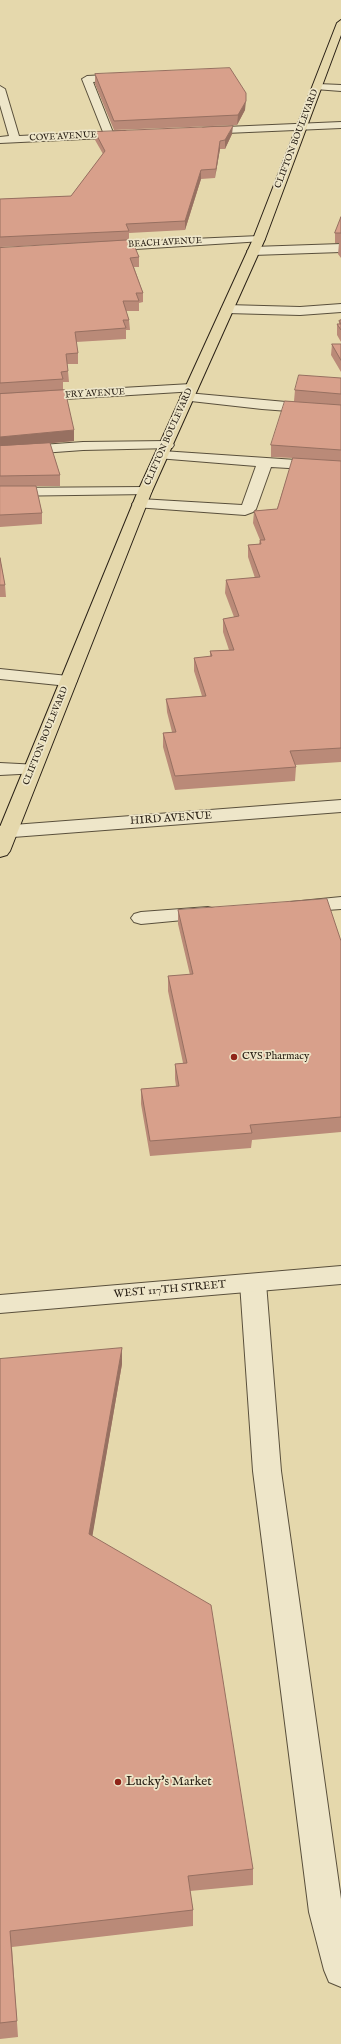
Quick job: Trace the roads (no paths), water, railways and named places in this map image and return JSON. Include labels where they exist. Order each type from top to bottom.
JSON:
[{"type":"main road","name":"CLIFTON BOULEVARD","points":[[0,852],[4,832],[32,770],[143,498],[259,239],[318,87],[341,23]]},
{"type":"street","points":[[109,135],[87,78],[135,77]]},
{"type":"street","points":[[318,87],[341,88]]},
{"type":"street","points":[[0,88],[15,139]]},
{"type":"street","points":[[194,131],[341,125]]},
{"type":"street","name":"COVE AVENUE","points":[[0,140],[132,134]]},
{"type":"street","name":"BEACH AVENUE","points":[[93,247],[259,239]]},
{"type":"street","points":[[253,251],[341,248]]},
{"type":"street","points":[[228,309],[278,311],[341,308]]},
{"type":"street","name":"FRY AVENUE","points":[[0,399],[189,393],[262,406],[341,411]]},
{"type":"street","points":[[0,452],[83,446],[165,450],[265,462],[341,467]]},
{"type":"street","points":[[0,492],[143,498],[245,510],[248,509],[265,462]]},
{"type":"street","points":[[0,674],[68,680]]},
{"type":"street","points":[[0,769],[32,770]]},
{"type":"street","name":"HIRD AVENUE","points":[[4,832],[341,806]]},
{"type":"street","points":[[279,908],[341,903]]},
{"type":"street","points":[[141,918],[225,912]]},
{"type":"street","name":"WEST 117TH STREET","points":[[0,1304],[341,1276]]},
{"type":"street","points":[[253,1283],[268,1479],[326,1912],[341,1970]]},
{"type":"place","name":"CVS Pharmacy","points":[[234,1057]]},
{"type":"place","name":"Lucky's Market","points":[[118,1782]]}]
